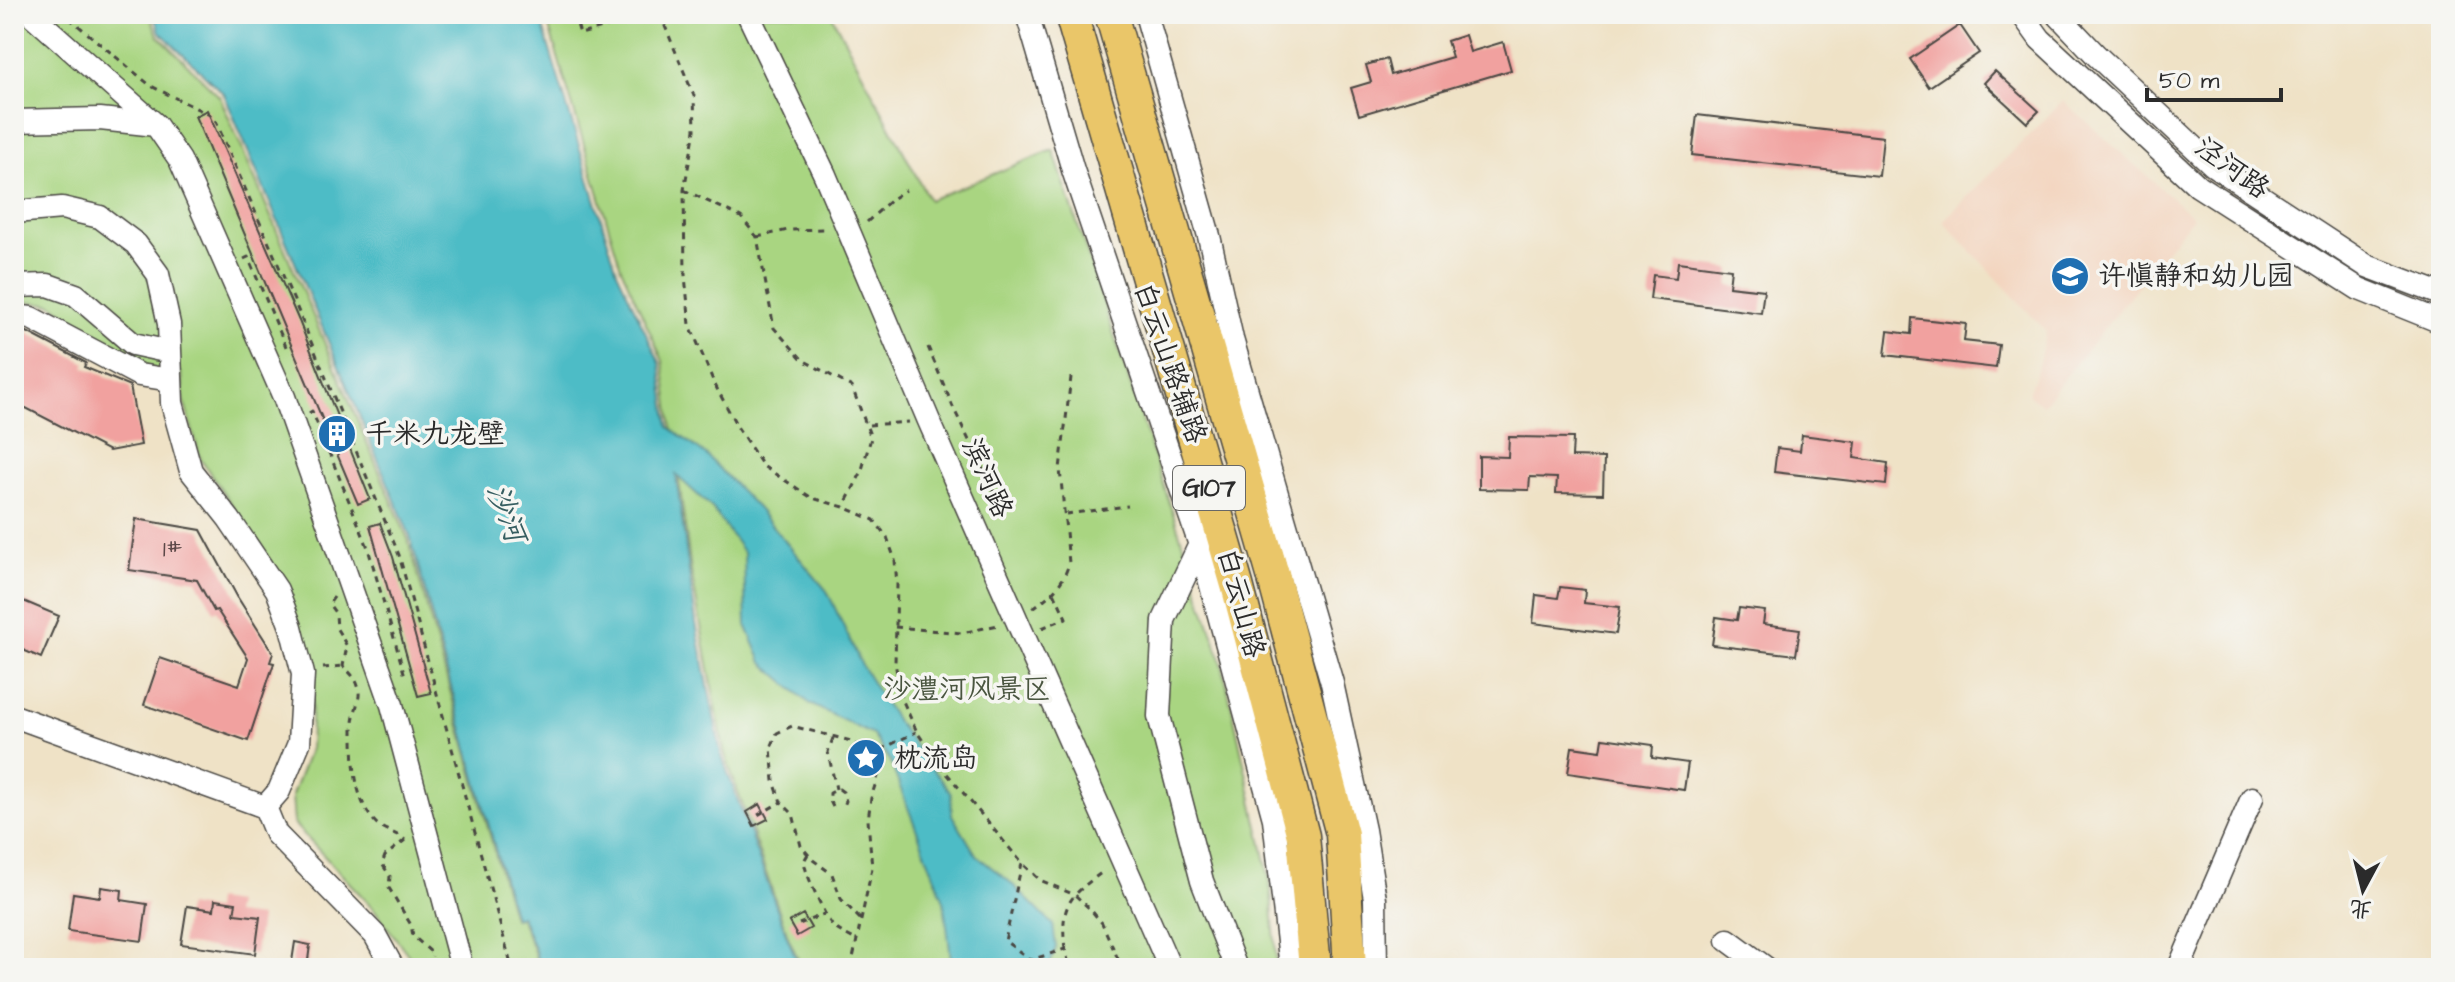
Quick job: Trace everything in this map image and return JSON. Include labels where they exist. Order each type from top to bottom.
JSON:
[{"type":"highway","name":"白云山路","points":[[1071,14],[1216,512],[1303,836],[1315,968]]},
{"type":"highway","name":"白云山路","points":[[1111,14],[1273,575],[1342,834],[1350,968]]},
{"type":"street","points":[[31,14],[156,125],[180,160],[284,397],[392,705],[462,968]]},
{"type":"street","name":"滨河路","points":[[748,14],[825,175],[1170,968]]},
{"type":"street","name":"白云山路辅路","points":[[1027,14],[1073,170],[1200,545],[1274,819],[1291,968]]},
{"type":"street","points":[[1146,14],[1209,236],[1232,339],[1332,683],[1364,830],[1375,899],[1376,968]]},
{"type":"street","name":"泾河路","points":[[2022,14],[2040,39],[2198,186],[2359,289],[2441,322]]},
{"type":"street","name":"泾河路","points":[[2057,14],[2213,165],[2367,266],[2441,294]]},
{"type":"street","points":[[100,119],[111,111],[115,99],[112,86]]},
{"type":"street","points":[[14,121],[100,119],[156,125]]},
{"type":"street","points":[[14,212],[62,208],[100,217],[136,244],[158,274],[169,324],[172,403],[191,471],[229,519],[277,590],[291,627],[303,674],[299,743],[279,791],[265,807]]},
{"type":"street","points":[[14,286],[48,285],[76,295],[133,344],[170,352]]},
{"type":"street","points":[[14,316],[31,318],[139,375],[171,380]]},
{"type":"street","points":[[1216,512],[1164,620],[1159,716],[1202,881],[1236,968]]},
{"type":"street","points":[[14,716],[265,807],[276,834],[375,935],[393,968]]},
{"type":"street","points":[[2179,968],[2252,798]]},
{"type":"street","points":[[1728,940],[1766,968]]},
{"type":"path","points":[[63,14],[151,86],[214,117],[399,555],[512,968]]},
{"type":"path","points":[[574,14],[580,34],[658,14],[694,96],[695,130],[684,190],[685,276],[690,325],[714,383],[763,466],[812,498],[874,520],[887,537],[895,560],[895,663],[899,687],[917,732],[939,764],[1022,863],[1040,880],[1075,895],[1102,923],[1122,968]]},
{"type":"path","points":[[684,190],[741,217],[757,237],[774,328],[803,360],[852,387],[871,438],[861,473],[844,507]]},
{"type":"path","points":[[248,257],[291,360]]},
{"type":"path","points":[[928,347],[1004,513],[975,524]]},
{"type":"path","points":[[1020,628],[1065,578],[1069,563],[1060,469],[1071,377]]},
{"type":"path","points":[[312,411],[367,545],[407,683]]},
{"type":"path","points":[[1066,514],[1128,506]]},
{"type":"path","points":[[345,572],[344,583],[329,604],[336,614],[337,629],[347,646],[343,666],[357,682],[360,697],[353,722],[353,766],[360,799],[378,825],[405,840],[429,844]]},
{"type":"path","points":[[895,627],[962,633],[1020,628],[1066,618],[1054,592]]},
{"type":"path","points":[[851,968],[872,868],[868,820],[878,776],[872,754],[851,741],[792,726],[777,733],[771,748],[774,781],[781,802],[793,814],[801,846],[832,874],[841,899],[860,919]]},
{"type":"path","points":[[872,754],[917,732]]},
{"type":"path","points":[[833,738],[828,752],[836,789]]},
{"type":"path","points":[[833,807],[830,793],[836,789]]},
{"type":"path","points":[[836,789],[843,792],[846,801],[843,808]]},
{"type":"path","points":[[758,815],[781,802]]},
{"type":"path","points":[[405,840],[385,856],[382,864],[390,876],[389,888],[411,925],[413,936],[433,954]]},
{"type":"path","points":[[808,854],[804,862],[805,870],[815,887],[824,914],[834,927],[856,940]]},
{"type":"path","points":[[1070,968],[1062,919],[1075,895],[1121,859]]},
{"type":"path","points":[[1022,863],[1005,941],[1031,960],[1065,949]]},
{"type":"path","points":[[799,924],[824,914]]},
{"type":"shaded area","name":"许慎静和幼儿园","points":[[2063,101],[2193,217],[2043,405],[2028,394],[2046,331],[1943,221]]},
{"type":"green space","points":[[14,14],[149,14],[158,35],[220,97],[408,539],[513,918],[520,917],[535,954],[537,968],[418,968],[374,909],[294,824],[292,795],[310,748],[313,673],[234,508],[201,460],[184,402],[182,374],[157,371],[128,357],[52,304],[14,301]]},
{"type":"green space","name":"沙澧河风景区","points":[[545,14],[831,14],[929,200],[1053,150],[1221,659],[1270,881],[1277,968],[802,968],[724,752],[691,571],[663,361],[621,268]]},
{"type":"water","name":"沙河","points":[[153,14],[539,14],[617,271],[660,363],[669,427],[706,455],[758,509],[827,591],[863,668],[896,721],[951,793],[952,815],[977,856],[1010,882],[1053,925],[1056,947],[1049,968],[957,968],[951,959],[944,901],[890,761],[873,735],[810,704],[762,662],[746,625],[744,553],[712,508],[676,475],[696,623],[721,754],[800,968],[539,968],[521,916],[514,918],[410,536],[224,94],[160,32]]},
{"type":"building","points":[[1960,25],[1979,53],[1929,87],[1910,59]]},
{"type":"building","points":[[1465,35],[1470,52],[1503,42],[1511,70],[1359,115],[1351,88],[1371,82],[1366,65],[1387,59],[1391,75],[1452,57],[1447,41]]},
{"type":"building","points":[[1995,71],[2039,111],[2027,123],[1984,83]]},
{"type":"building","points":[[207,110],[299,321],[370,499],[358,504],[195,116]]},
{"type":"building","points":[[1697,115],[1883,137],[1879,176],[1692,155]]},
{"type":"building","points":[[1678,262],[1731,269],[1729,286],[1764,290],[1761,313],[1650,299],[1653,275],[1676,278]]},
{"type":"building","points":[[1912,318],[1966,324],[1964,341],[1999,345],[1996,368],[1885,355],[1888,331],[1911,334]]},
{"type":"building","points":[[14,330],[27,332],[86,363],[84,367],[130,386],[141,445],[109,451],[26,408],[14,406]]},
{"type":"building","points":[[1802,435],[1856,442],[1854,458],[1888,463],[1886,485],[1774,472],[1777,448],[1800,451]]},
{"type":"building","points":[[1509,437],[1573,438],[1572,457],[1604,458],[1603,494],[1556,493],[1557,478],[1530,477],[1529,490],[1479,489],[1479,456],[1508,457]]},
{"type":"building","points":[[136,519],[201,530],[238,598],[273,653],[270,662],[274,663],[248,741],[144,705],[160,658],[239,685],[248,658],[217,610],[214,611],[197,580],[129,570]]},
{"type":"building","points":[[380,523],[393,557],[431,693],[418,696],[370,526]]},
{"type":"building","points":[[1560,587],[1585,590],[1584,603],[1620,607],[1616,634],[1533,623],[1536,595],[1558,598]]},
{"type":"building","points":[[14,597],[59,616],[41,658],[14,646]]},
{"type":"building","points":[[1739,608],[1765,611],[1763,624],[1800,629],[1796,655],[1712,645],[1716,617],[1737,620]]},
{"type":"building","points":[[1603,738],[1653,745],[1652,758],[1688,763],[1684,790],[1568,773],[1572,747],[1601,751]]},
{"type":"building","points":[[760,804],[768,819],[754,826],[747,812]]},
{"type":"building","points":[[101,887],[122,890],[121,900],[147,904],[142,941],[68,931],[73,893],[100,897]]},
{"type":"building","points":[[215,900],[236,903],[234,914],[260,917],[255,954],[181,944],[187,906],[214,910]]},
{"type":"building","points":[[803,914],[811,928],[797,936],[789,922]]},
{"type":"building","points":[[295,942],[310,945],[307,968],[291,968]]},
{"type":"place","name":"许慎静和幼儿园","points":[[2070,276]]},
{"type":"place","name":"千米九龙壁","points":[[337,434]]},
{"type":"place","name":"枕流岛","points":[[866,758]]}]
